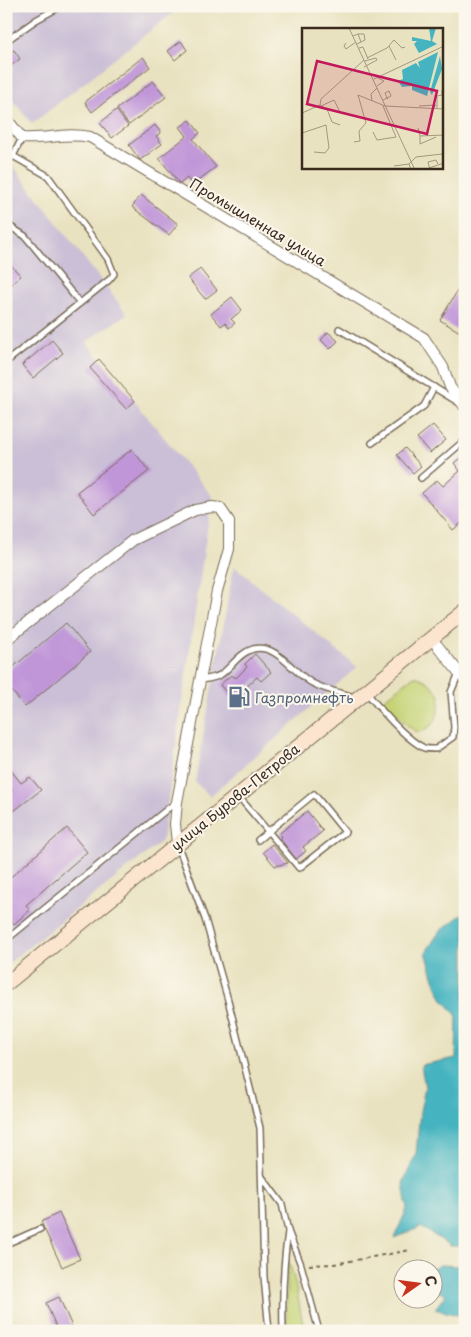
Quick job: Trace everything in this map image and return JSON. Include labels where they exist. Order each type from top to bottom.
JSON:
[{"type":"main road","name":"улица Бурова-Петрова","points":[[6,984],[177,843],[465,612]]},
{"type":"street","points":[[6,118],[22,138]]},
{"type":"street","name":"Промышленная улица","points":[[22,138],[40,139],[75,134],[90,137],[424,338],[443,367],[450,387],[463,406]]},
{"type":"street","points":[[6,640],[133,540],[195,510],[212,507],[220,508],[229,521],[229,548],[217,591],[177,802],[175,824],[177,843]]},
{"type":"street","points":[[432,639],[462,677]]},
{"type":"lane","points":[[6,41],[36,20],[61,6]]},
{"type":"lane","points":[[6,163],[13,156],[22,138]]},
{"type":"lane","points":[[6,362],[114,274],[108,259],[48,176],[13,156]]},
{"type":"lane","points":[[6,224],[25,236],[80,303]]},
{"type":"lane","points":[[339,329],[463,406]]},
{"type":"lane","points":[[372,443],[424,406],[434,387]]},
{"type":"lane","points":[[421,478],[465,440]]},
{"type":"lane","points":[[201,680],[219,676],[231,664],[252,649],[264,649],[280,657],[302,677],[314,684],[361,695],[412,739],[425,748],[436,749],[453,737],[451,692],[462,677]]},
{"type":"lane","points":[[237,795],[268,832],[299,868],[345,832],[314,794],[268,832],[258,840]]},
{"type":"lane","points":[[6,940],[177,802]]},
{"type":"lane","points":[[177,843],[205,918],[260,1128],[264,1277],[268,1331]]},
{"type":"lane","points":[[262,1176],[282,1204],[288,1231],[301,1265],[320,1331]]},
{"type":"lane","points":[[6,1244],[40,1229]]},
{"type":"lane","points":[[283,1331],[282,1297],[288,1231]]},
{"type":"path","points":[[301,1265],[334,1264],[411,1250]]},
{"type":"shaded area","points":[[6,6],[172,6],[174,12],[32,124],[6,92]]},
{"type":"shaded area","points":[[6,157],[127,314],[86,342],[212,496],[162,841],[6,965]]},
{"type":"shaded area","points":[[234,566],[357,667],[210,796],[195,782]]},
{"type":"green space","points":[[414,676],[429,683],[440,696],[436,720],[429,727],[417,732],[408,726],[383,700]]},
{"type":"green space","points":[[288,1260],[294,1278],[305,1331],[286,1331]]},
{"type":"water","points":[[465,912],[465,1246],[451,1246],[421,1227],[394,1238],[407,1209],[403,1183],[416,1154],[420,1111],[425,1088],[421,1065],[456,1058],[457,1016],[442,998],[426,952],[440,931]]},
{"type":"water","points":[[444,1265],[465,1266],[465,1317],[439,1310],[444,1310],[444,1297],[446,1294],[444,1294]]},
{"type":"building","points":[[181,41],[187,50],[175,60],[168,51]]},
{"type":"building","points":[[14,50],[20,59],[9,67],[6,64],[6,55]]},
{"type":"building","points":[[143,57],[150,67],[92,112],[85,102]]},
{"type":"building","points":[[153,81],[166,97],[129,125],[117,109]]},
{"type":"building","points":[[116,110],[128,126],[112,138],[100,123]]},
{"type":"building","points":[[190,120],[200,133],[193,139],[216,167],[192,185],[187,178],[180,184],[159,158],[187,136],[180,127]]},
{"type":"building","points":[[155,125],[161,133],[156,136],[162,144],[140,160],[129,145]]},
{"type":"building","points":[[141,195],[178,224],[169,235],[132,207]]},
{"type":"building","points":[[6,260],[21,276],[6,289]]},
{"type":"building","points":[[200,269],[217,290],[205,299],[188,278]]},
{"type":"building","points":[[459,288],[465,292],[465,335],[440,320]]},
{"type":"building","points":[[232,297],[242,310],[231,319],[235,323],[229,328],[225,323],[221,326],[211,314]]},
{"type":"building","points":[[328,332],[338,341],[330,349],[321,340]]},
{"type":"building","points":[[52,340],[63,353],[33,378],[22,365]]},
{"type":"building","points":[[99,359],[135,401],[126,409],[90,368]]},
{"type":"building","points":[[433,425],[446,440],[430,453],[417,438]]},
{"type":"building","points":[[405,448],[421,466],[413,473],[397,455]]},
{"type":"building","points":[[132,449],[149,471],[94,514],[77,492]]},
{"type":"building","points":[[465,454],[465,508],[463,510],[465,512],[465,520],[453,530],[422,493],[437,480],[443,486],[460,471],[454,463]]},
{"type":"building","points":[[66,623],[90,652],[25,707],[6,684],[6,673]]},
{"type":"building","points":[[255,654],[271,672],[261,681],[257,677],[244,689],[248,693],[236,704],[220,685],[231,675],[236,678],[247,667],[245,664]]},
{"type":"building","points":[[6,764],[21,783],[30,777],[41,790],[6,817],[6,795],[13,790],[6,781]]},
{"type":"building","points":[[307,811],[323,831],[303,847],[306,851],[296,859],[281,840],[280,833]]},
{"type":"building","points":[[67,828],[87,852],[26,905],[30,910],[14,924],[6,914],[6,881]]},
{"type":"building","points":[[272,844],[288,863],[275,866],[263,852]]},
{"type":"building","points":[[59,1213],[80,1259],[62,1267],[41,1222]]},
{"type":"building","points":[[59,1297],[74,1331],[58,1331],[46,1303]]},
{"type":"place","name":"Газпромнефть","points":[[239,697]]}]
